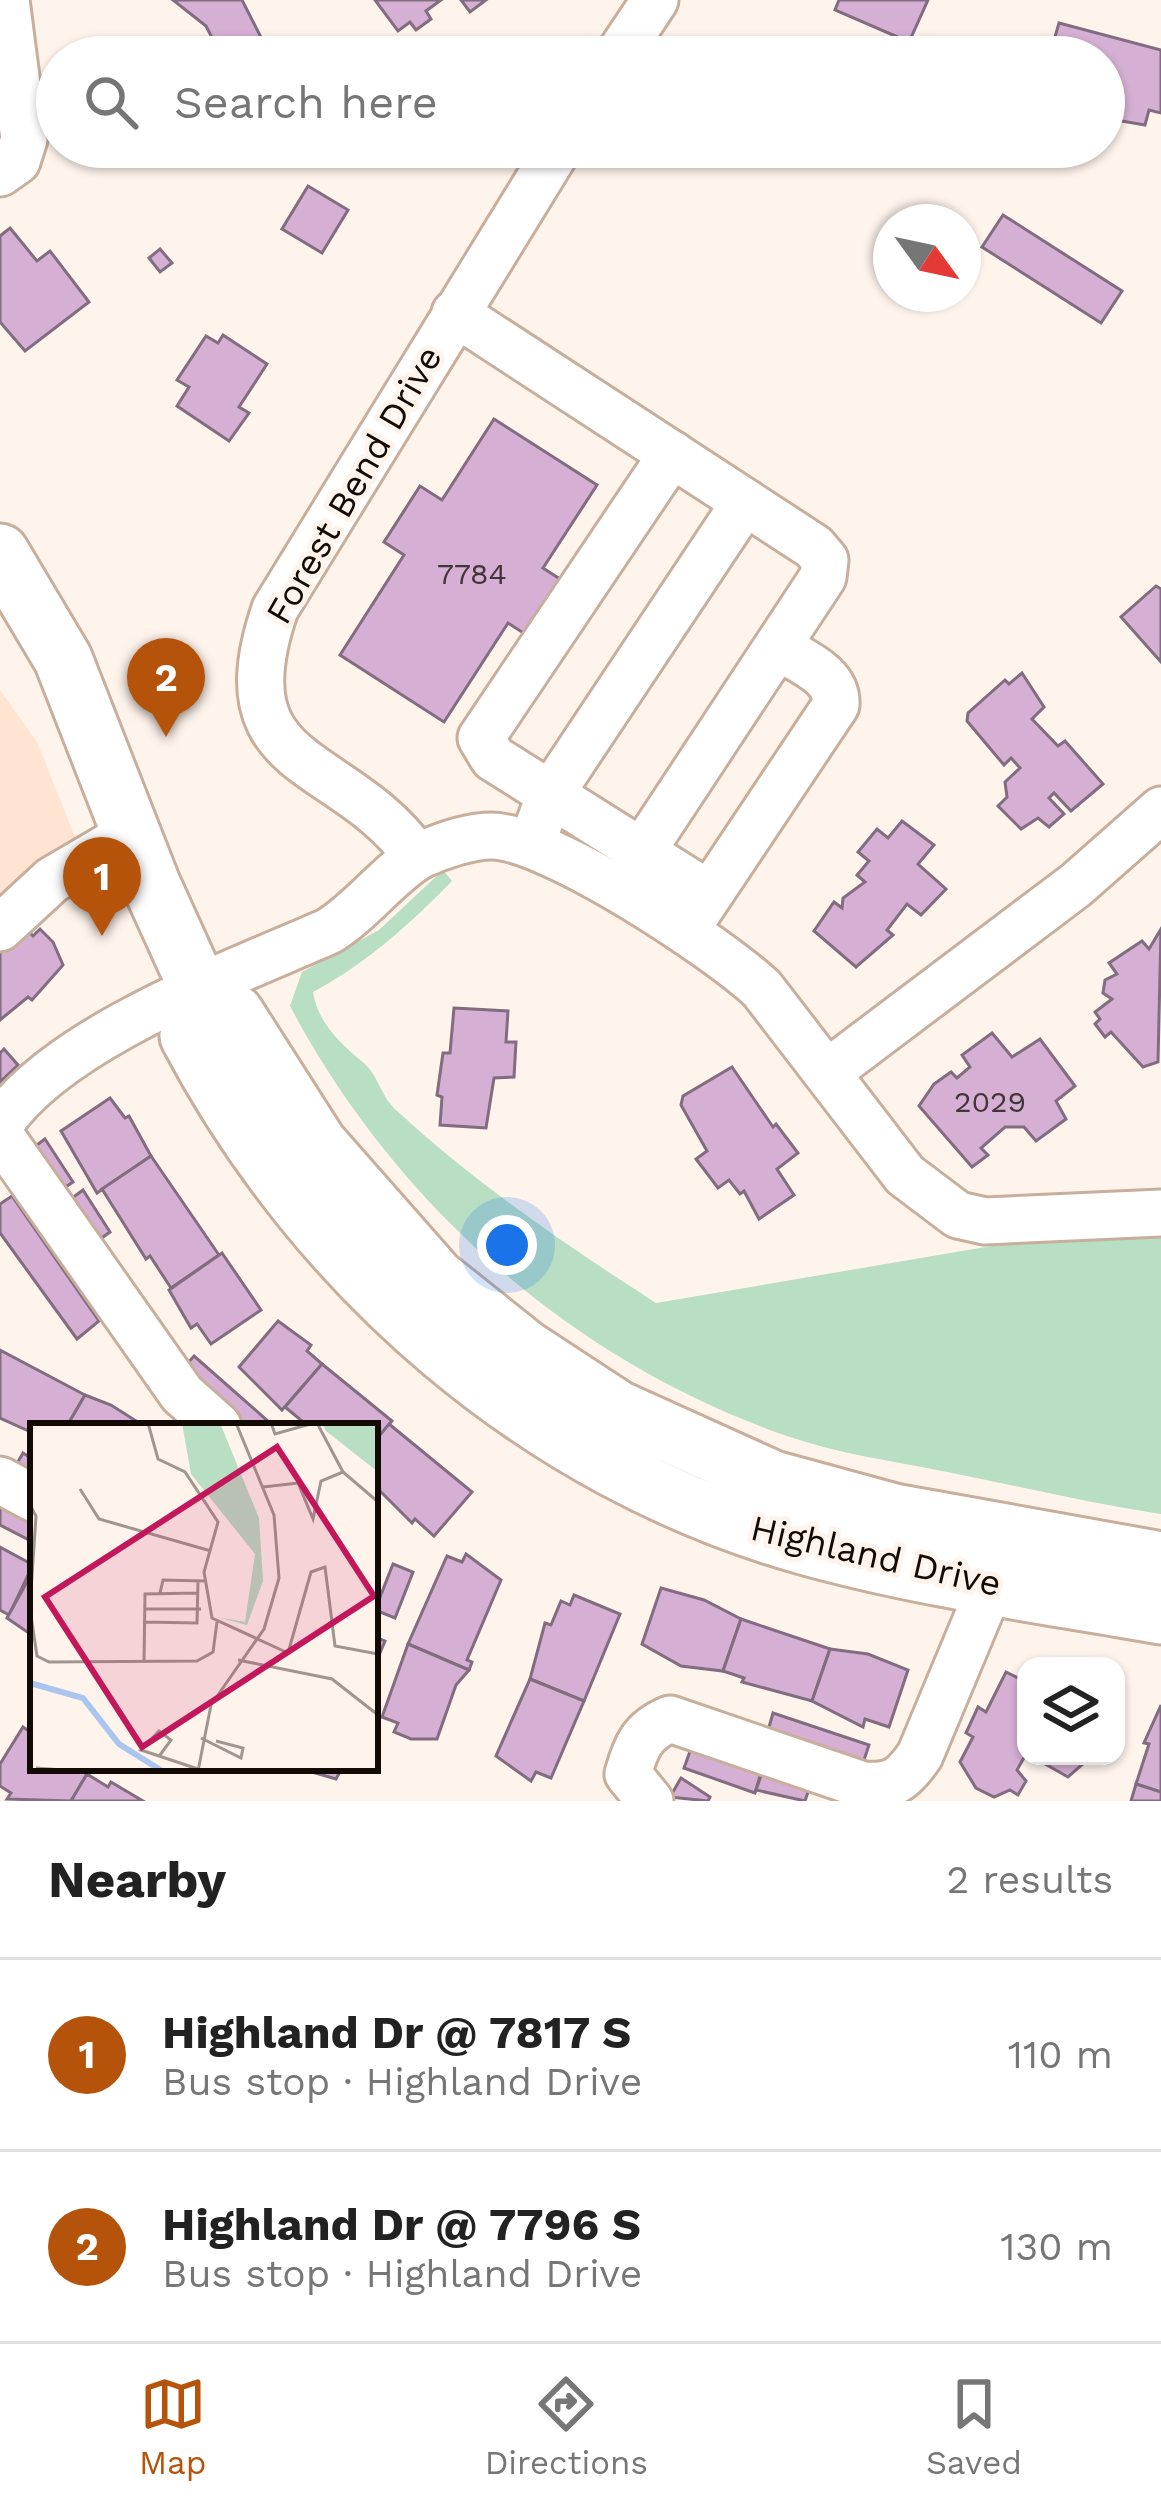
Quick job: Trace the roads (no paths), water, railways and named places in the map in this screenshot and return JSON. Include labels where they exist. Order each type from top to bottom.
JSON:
[{"type":"main road","name":"Highland Drive","points":[[0,553],[63,659],[200,992],[236,1014],[318,1144],[436,1277],[525,1349],[618,1410],[718,1458],[829,1498],[1161,1561]]},
{"type":"main road","name":"Highland Drive","points":[[200,992],[189,1036],[263,1158],[384,1301],[488,1389],[600,1460],[732,1522],[863,1561],[1161,1615]]},
{"type":"street","points":[[0,173],[17,160],[25,140],[6,0]]},
{"type":"street","points":[[631,36],[655,0]]},
{"type":"street","name":"Forest Bend Drive","points":[[417,857],[375,809],[286,747],[256,690],[261,650],[275,609],[546,168]]},
{"type":"street","points":[[454,313],[745,502],[825,560],[824,578],[641,853]]},
{"type":"street","points":[[672,454],[481,738],[493,758],[709,894]]},
{"type":"street","points":[[531,844],[550,795],[745,502]]},
{"type":"street","points":[[684,933],[836,705],[837,694],[825,677],[778,646]]},
{"type":"street","points":[[828,1072],[1076,885],[1161,810]]},
{"type":"street","points":[[0,928],[52,880],[132,833]]},
{"type":"street","points":[[0,1124],[18,1098],[91,1042],[361,911],[417,857],[492,836],[531,844],[736,964],[762,988],[905,1175],[958,1215],[985,1220],[1161,1213]]},
{"type":"street","points":[[0,1135],[182,1394],[215,1423]]},
{"type":"street","points":[[0,1480],[30,1496]]},
{"type":"street","points":[[650,1801],[635,1790],[628,1774],[636,1746],[649,1728],[670,1719],[863,1785],[889,1786],[906,1775],[920,1755],[991,1585]]},
{"type":"place","name":"Highland Dr @ 7796 S","points":[[166,737]]},
{"type":"place","name":"Highland Dr @ 7817 S","points":[[102,936]]}]
